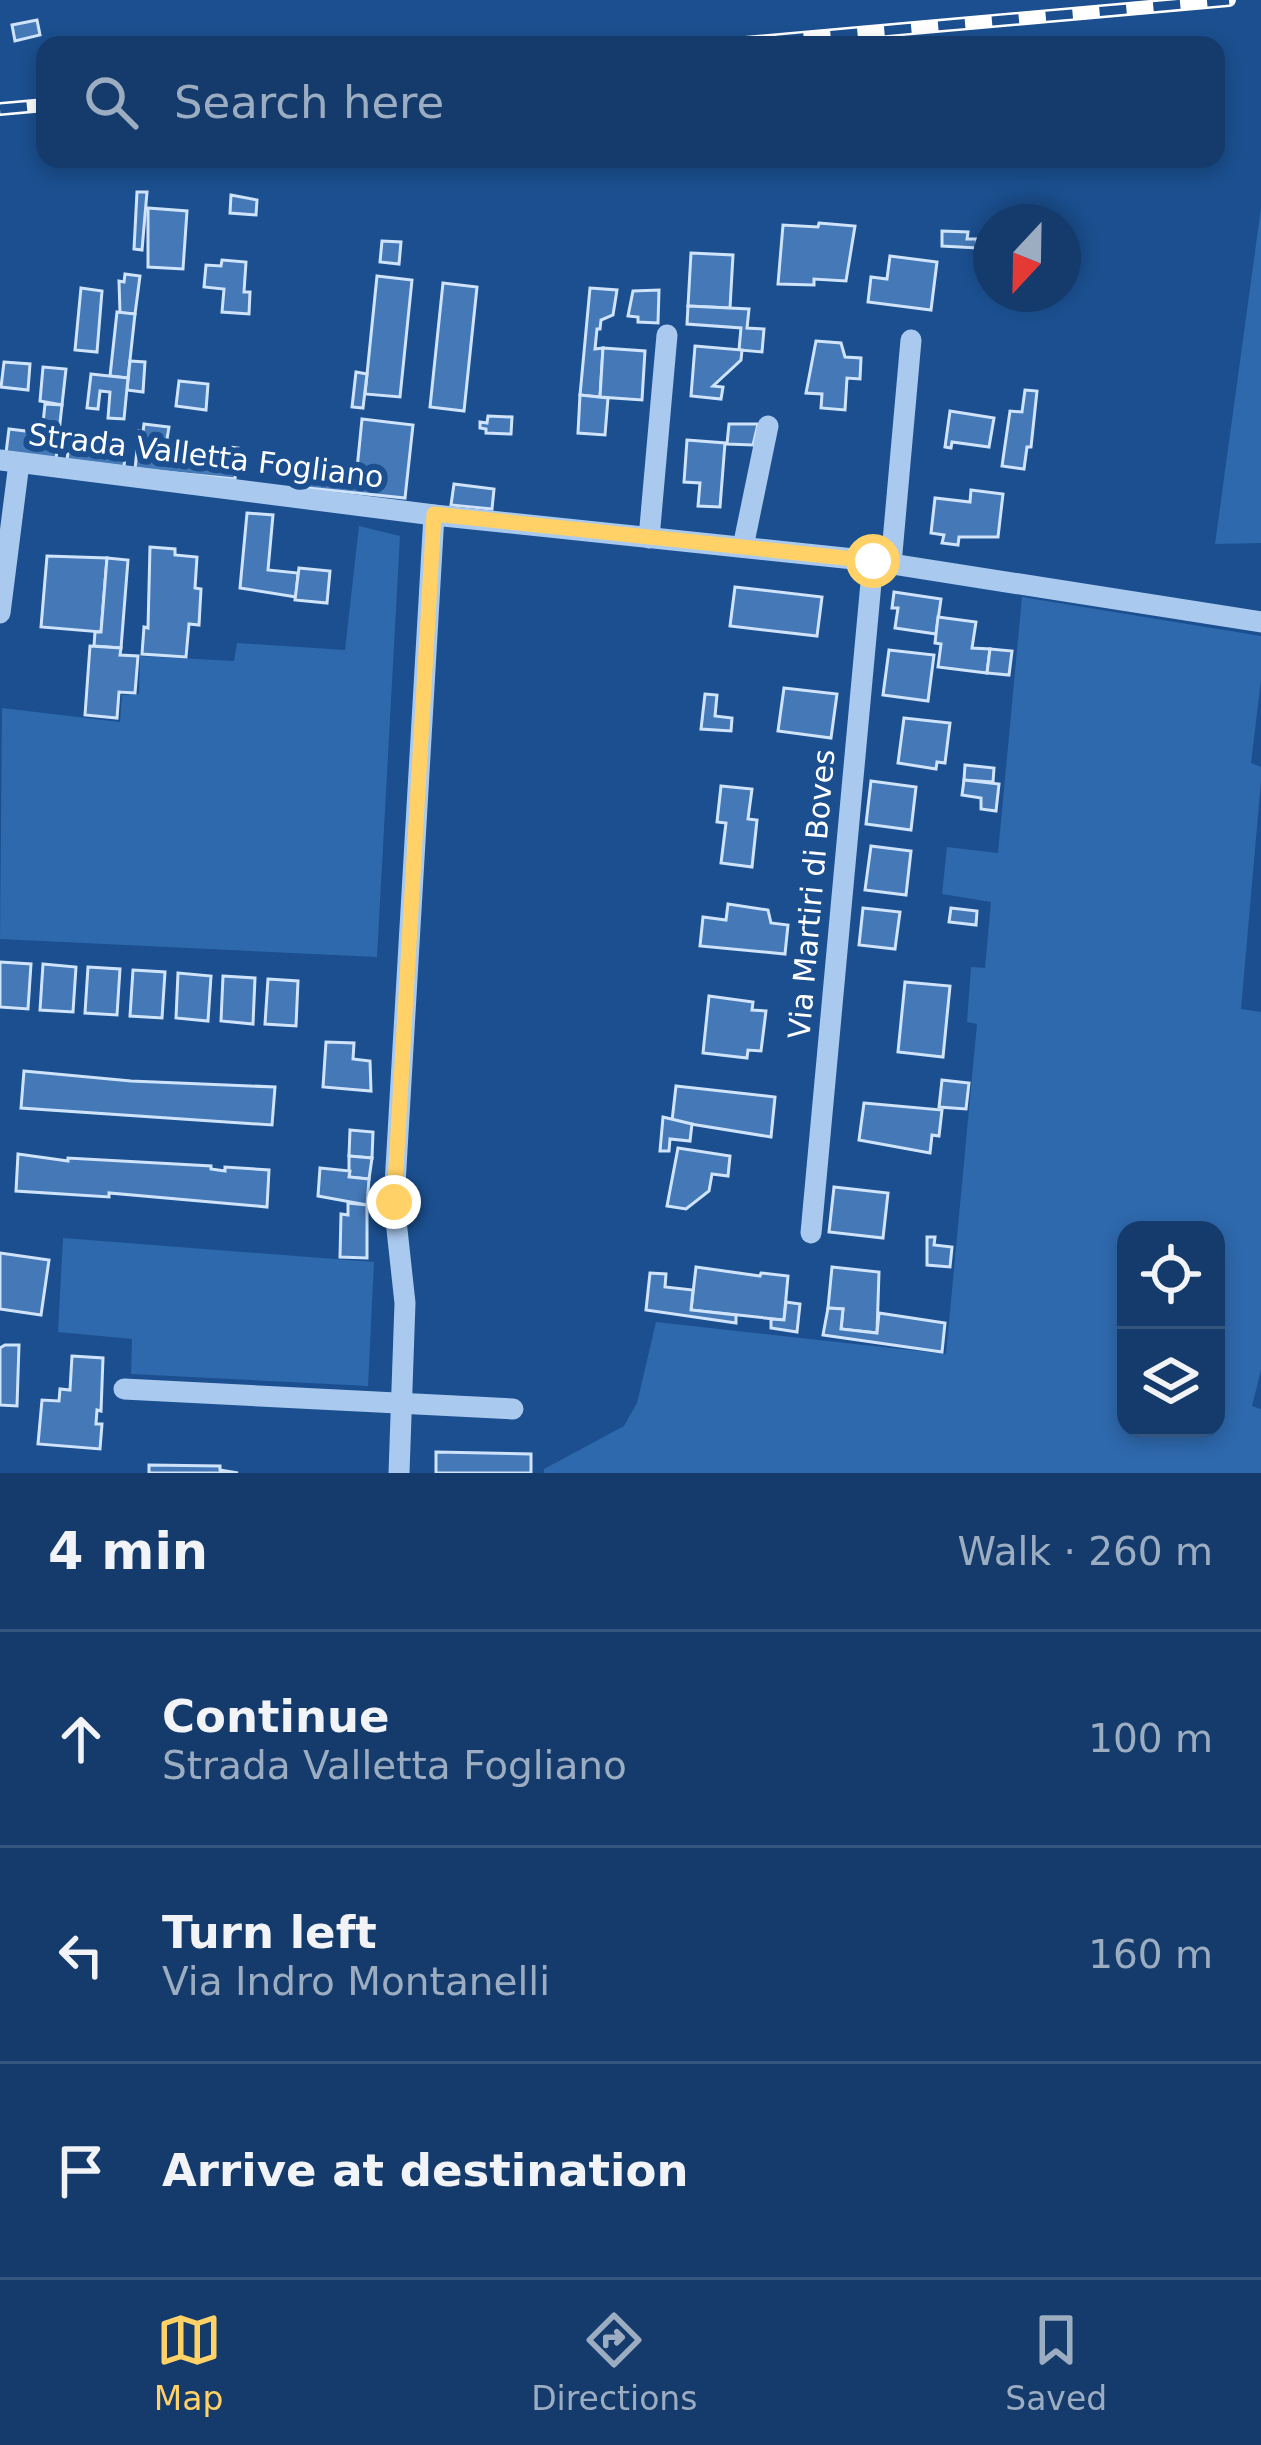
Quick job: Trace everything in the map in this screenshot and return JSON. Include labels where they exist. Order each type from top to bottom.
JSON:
[{"type":"street","points":[[649,538],[667,334]]},
{"type":"street","name":"Via Martiri di Boves","points":[[811,1233],[882,563],[911,340]]},
{"type":"street","points":[[743,548],[768,426]]},
{"type":"street","points":[[0,613],[10,461]]},
{"type":"street","name":"Strada Valletta Fogliano","points":[[10,461],[882,563],[1261,622]]},
{"type":"street","points":[[399,1473],[405,1304],[394,1202],[434,514]]},
{"type":"street","points":[[124,1390],[513,1409]]},
{"type":"shaded area","points":[[1261,208],[1261,543],[1215,544]]},
{"type":"shaded area","points":[[359,526],[400,536],[377,957],[0,939],[2,708],[120,722],[122,695],[139,694],[140,656],[234,661],[237,643],[345,650]]},
{"type":"shaded area","points":[[1022,597],[1261,636],[1251,763],[1261,767],[1261,781],[1241,1009],[1261,1012],[1261,1370],[1252,1406],[1261,1409],[1261,1473],[544,1473],[624,1426],[637,1403],[656,1322],[946,1354],[977,1024],[967,1022],[971,967],[985,968],[991,902],[942,894],[947,847],[998,853]]},
{"type":"shaded area","points":[[63,1238],[374,1262],[368,1386],[131,1374],[132,1339],[58,1332]]},
{"type":"building","points":[[37,20],[40,35],[15,41],[12,25]]},
{"type":"building","points":[[137,192],[147,192],[142,250],[134,249]]},
{"type":"building","points":[[231,195],[257,200],[256,215],[230,213]]},
{"type":"building","points":[[148,208],[187,211],[183,269],[148,267]]},
{"type":"building","points":[[819,223],[855,226],[846,281],[778,284],[783,225],[818,227]]},
{"type":"building","points":[[942,231],[968,232],[967,239],[973,239],[973,248],[942,246]]},
{"type":"building","points":[[382,241],[401,242],[399,264],[380,262]]},
{"type":"building","points":[[691,253],[733,255],[730,308],[688,306]]},
{"type":"building","points":[[890,256],[937,262],[931,310],[868,302],[871,277],[887,279]]},
{"type":"building","points":[[222,260],[246,262],[244,292],[250,292],[249,314],[222,312],[224,289],[204,287],[206,265],[221,266]]},
{"type":"building","points":[[125,274],[140,276],[135,314],[120,313],[119,281],[124,282]]},
{"type":"building","points":[[377,276],[412,280],[400,397],[365,394]]},
{"type":"building","points":[[443,283],[477,287],[464,411],[430,407]]},
{"type":"building","points":[[81,288],[102,291],[97,352],[75,350]]},
{"type":"building","points":[[590,288],[617,290],[613,315],[601,320],[597,329],[595,349],[603,348],[600,397],[580,395]]},
{"type":"building","points":[[659,290],[658,323],[628,316],[633,291]]},
{"type":"building","points":[[688,306],[749,309],[747,328],[764,329],[762,352],[739,350],[741,328],[687,324]]},
{"type":"building","points":[[117,312],[135,314],[128,378],[110,376]]},
{"type":"building","points":[[816,341],[841,343],[845,357],[861,358],[860,379],[847,378],[845,410],[821,408],[822,394],[806,393]]},
{"type":"building","points":[[695,346],[742,350],[741,360],[713,386],[723,387],[721,399],[691,396]]},
{"type":"building","points":[[603,348],[645,351],[642,400],[600,397]]},
{"type":"building","points":[[130,361],[145,362],[143,392],[127,390]]},
{"type":"building","points":[[4,362],[30,364],[28,390],[1,387]]},
{"type":"building","points":[[43,367],[66,369],[62,405],[40,401]]},
{"type":"building","points":[[356,372],[367,374],[363,408],[352,407]]},
{"type":"building","points":[[91,374],[128,378],[124,419],[108,418],[110,392],[100,391],[98,409],[87,408]]},
{"type":"building","points":[[179,381],[208,384],[206,410],[176,406]]},
{"type":"building","points":[[1025,390],[1037,391],[1031,447],[1027,447],[1024,469],[1002,466],[1010,411],[1022,412]]},
{"type":"building","points":[[580,395],[608,398],[605,435],[578,433]]},
{"type":"building","points":[[45,404],[62,405],[56,459],[6,453],[9,429],[42,433]]},
{"type":"building","points":[[950,411],[994,418],[989,447],[952,442],[951,448],[945,447]]},
{"type":"building","points":[[488,416],[512,417],[511,434],[486,433],[480,422],[487,423]]},
{"type":"building","points":[[362,419],[413,425],[405,498],[308,488],[310,464],[357,469]]},
{"type":"building","points":[[144,424],[169,427],[166,445],[214,451],[215,445],[238,448],[235,479],[135,469]]},
{"type":"building","points":[[729,424],[758,424],[753,445],[727,444]]},
{"type":"building","points":[[70,436],[126,442],[124,467],[67,460]]},
{"type":"building","points":[[687,440],[725,443],[720,507],[698,506],[700,483],[684,482]]},
{"type":"building","points":[[454,484],[494,489],[492,509],[451,505]]},
{"type":"building","points":[[971,490],[1003,494],[998,537],[959,537],[958,545],[942,543],[944,535],[931,533],[935,498],[970,502]]},
{"type":"building","points":[[247,513],[273,515],[268,570],[298,573],[296,597],[240,588]]},
{"type":"building","points":[[150,547],[197,557],[199,625],[189,624],[186,657],[142,654],[144,627],[148,628]]},
{"type":"building","points":[[47,556],[107,558],[101,632],[41,627]]},
{"type":"building","points":[[107,558],[128,560],[121,648],[94,646],[95,632],[101,632]]},
{"type":"building","points":[[299,568],[330,571],[327,603],[295,600]]},
{"type":"building","points":[[735,587],[822,597],[817,636],[730,626]]},
{"type":"building","points":[[894,592],[941,599],[936,634],[895,628]]},
{"type":"building","points":[[938,617],[976,622],[972,648],[990,649],[987,673],[938,667]]},
{"type":"building","points":[[90,646],[121,648],[120,655],[138,656],[135,693],[119,692],[117,718],[85,715]]},
{"type":"building","points":[[990,649],[1012,651],[1009,675],[987,673]]},
{"type":"building","points":[[889,650],[934,655],[928,701],[883,695]]},
{"type":"building","points":[[784,688],[837,694],[831,738],[778,731]]},
{"type":"building","points":[[705,694],[717,695],[715,716],[732,718],[731,731],[701,729]]},
{"type":"building","points":[[904,718],[950,723],[945,763],[937,762],[936,769],[898,763]]},
{"type":"building","points":[[965,765],[994,768],[993,782],[964,780]]},
{"type":"building","points":[[964,780],[999,784],[996,811],[981,809],[981,798],[962,795]]},
{"type":"building","points":[[871,781],[916,787],[911,830],[866,824]]},
{"type":"building","points":[[721,786],[752,789],[748,819],[757,820],[752,867],[721,863],[726,823],[717,822]]},
{"type":"building","points":[[871,846],[911,851],[906,895],[865,890]]},
{"type":"building","points":[[728,904],[768,910],[771,923],[788,925],[785,954],[700,946],[703,917],[726,920]]},
{"type":"building","points":[[863,908],[900,912],[895,949],[859,945]]},
{"type":"building","points":[[951,908],[977,911],[976,925],[949,922]]},
{"type":"building","points":[[0,962],[31,964],[28,1009],[0,1007]]},
{"type":"building","points":[[43,964],[76,967],[73,1012],[40,1010]]},
{"type":"building","points":[[88,967],[120,969],[117,1015],[85,1013]]},
{"type":"building","points":[[133,970],[165,972],[162,1018],[130,1016]]},
{"type":"building","points":[[178,973],[211,976],[208,1021],[176,1018]]},
{"type":"building","points":[[223,976],[255,978],[253,1024],[221,1021]]},
{"type":"building","points":[[268,979],[298,981],[296,1026],[265,1024]]},
{"type":"building","points":[[905,982],[950,986],[943,1057],[898,1052]]},
{"type":"building","points":[[709,996],[753,1002],[752,1010],[766,1011],[761,1051],[748,1050],[747,1058],[703,1053]]},
{"type":"building","points":[[326,1042],[354,1043],[353,1059],[370,1061],[371,1091],[323,1087]]},
{"type":"building","points":[[24,1071],[275,1087],[272,1125],[21,1108]]},
{"type":"building","points":[[942,1080],[969,1083],[966,1109],[939,1107]]},
{"type":"building","points":[[676,1086],[775,1097],[771,1137],[672,1121]]},
{"type":"building","points":[[864,1103],[942,1110],[939,1136],[932,1135],[930,1153],[859,1140]]},
{"type":"building","points":[[663,1117],[692,1124],[690,1141],[670,1139],[669,1151],[660,1151]]},
{"type":"building","points":[[350,1130],[373,1132],[372,1158],[349,1156]]},
{"type":"building","points":[[678,1148],[730,1156],[728,1176],[712,1174],[709,1191],[686,1209],[667,1206]]},
{"type":"building","points":[[18,1154],[68,1161],[269,1170],[267,1207],[109,1193],[109,1197],[16,1191]]},
{"type":"building","points":[[349,1156],[372,1158],[369,1179],[349,1177]]},
{"type":"building","points":[[320,1168],[350,1171],[349,1177],[369,1179],[367,1205],[318,1196]]},
{"type":"building","points":[[834,1187],[888,1193],[883,1238],[829,1232]]},
{"type":"building","points":[[348,1203],[367,1205],[367,1258],[340,1257],[341,1214],[348,1215]]},
{"type":"building","points":[[927,1237],[935,1237],[934,1245],[952,1247],[950,1267],[927,1265]]},
{"type":"building","points":[[0,1253],[49,1260],[41,1315],[0,1309]]},
{"type":"building","points":[[696,1267],[788,1276],[784,1320],[691,1310]]},
{"type":"building","points":[[832,1267],[879,1272],[877,1333],[841,1329],[843,1309],[828,1308]]},
{"type":"building","points":[[650,1273],[666,1274],[665,1287],[693,1290],[691,1310],[736,1315],[736,1323],[646,1310]]},
{"type":"building","points":[[786,1302],[800,1304],[797,1332],[771,1328],[771,1319],[784,1320]]},
{"type":"building","points":[[828,1308],[843,1309],[841,1329],[877,1333],[879,1313],[945,1323],[942,1352],[823,1335]]},
{"type":"building","points":[[19,1345],[17,1406],[0,1405],[0,1348]]},
{"type":"building","points":[[72,1356],[103,1358],[101,1411],[97,1410],[96,1424],[102,1424],[100,1449],[38,1444],[42,1400],[59,1401],[60,1389],[70,1390]]},
{"type":"building","points":[[436,1452],[531,1454],[531,1473],[436,1473]]},
{"type":"building","points":[[149,1465],[220,1466],[220,1470],[238,1473],[149,1473]]},
{"type":"railway","points":[[824,36],[1229,0]]},
{"type":"railway","points":[[0,109],[36,106]]},
{"type":"route","points":[[394,1202],[434,514],[873,561]]}]
